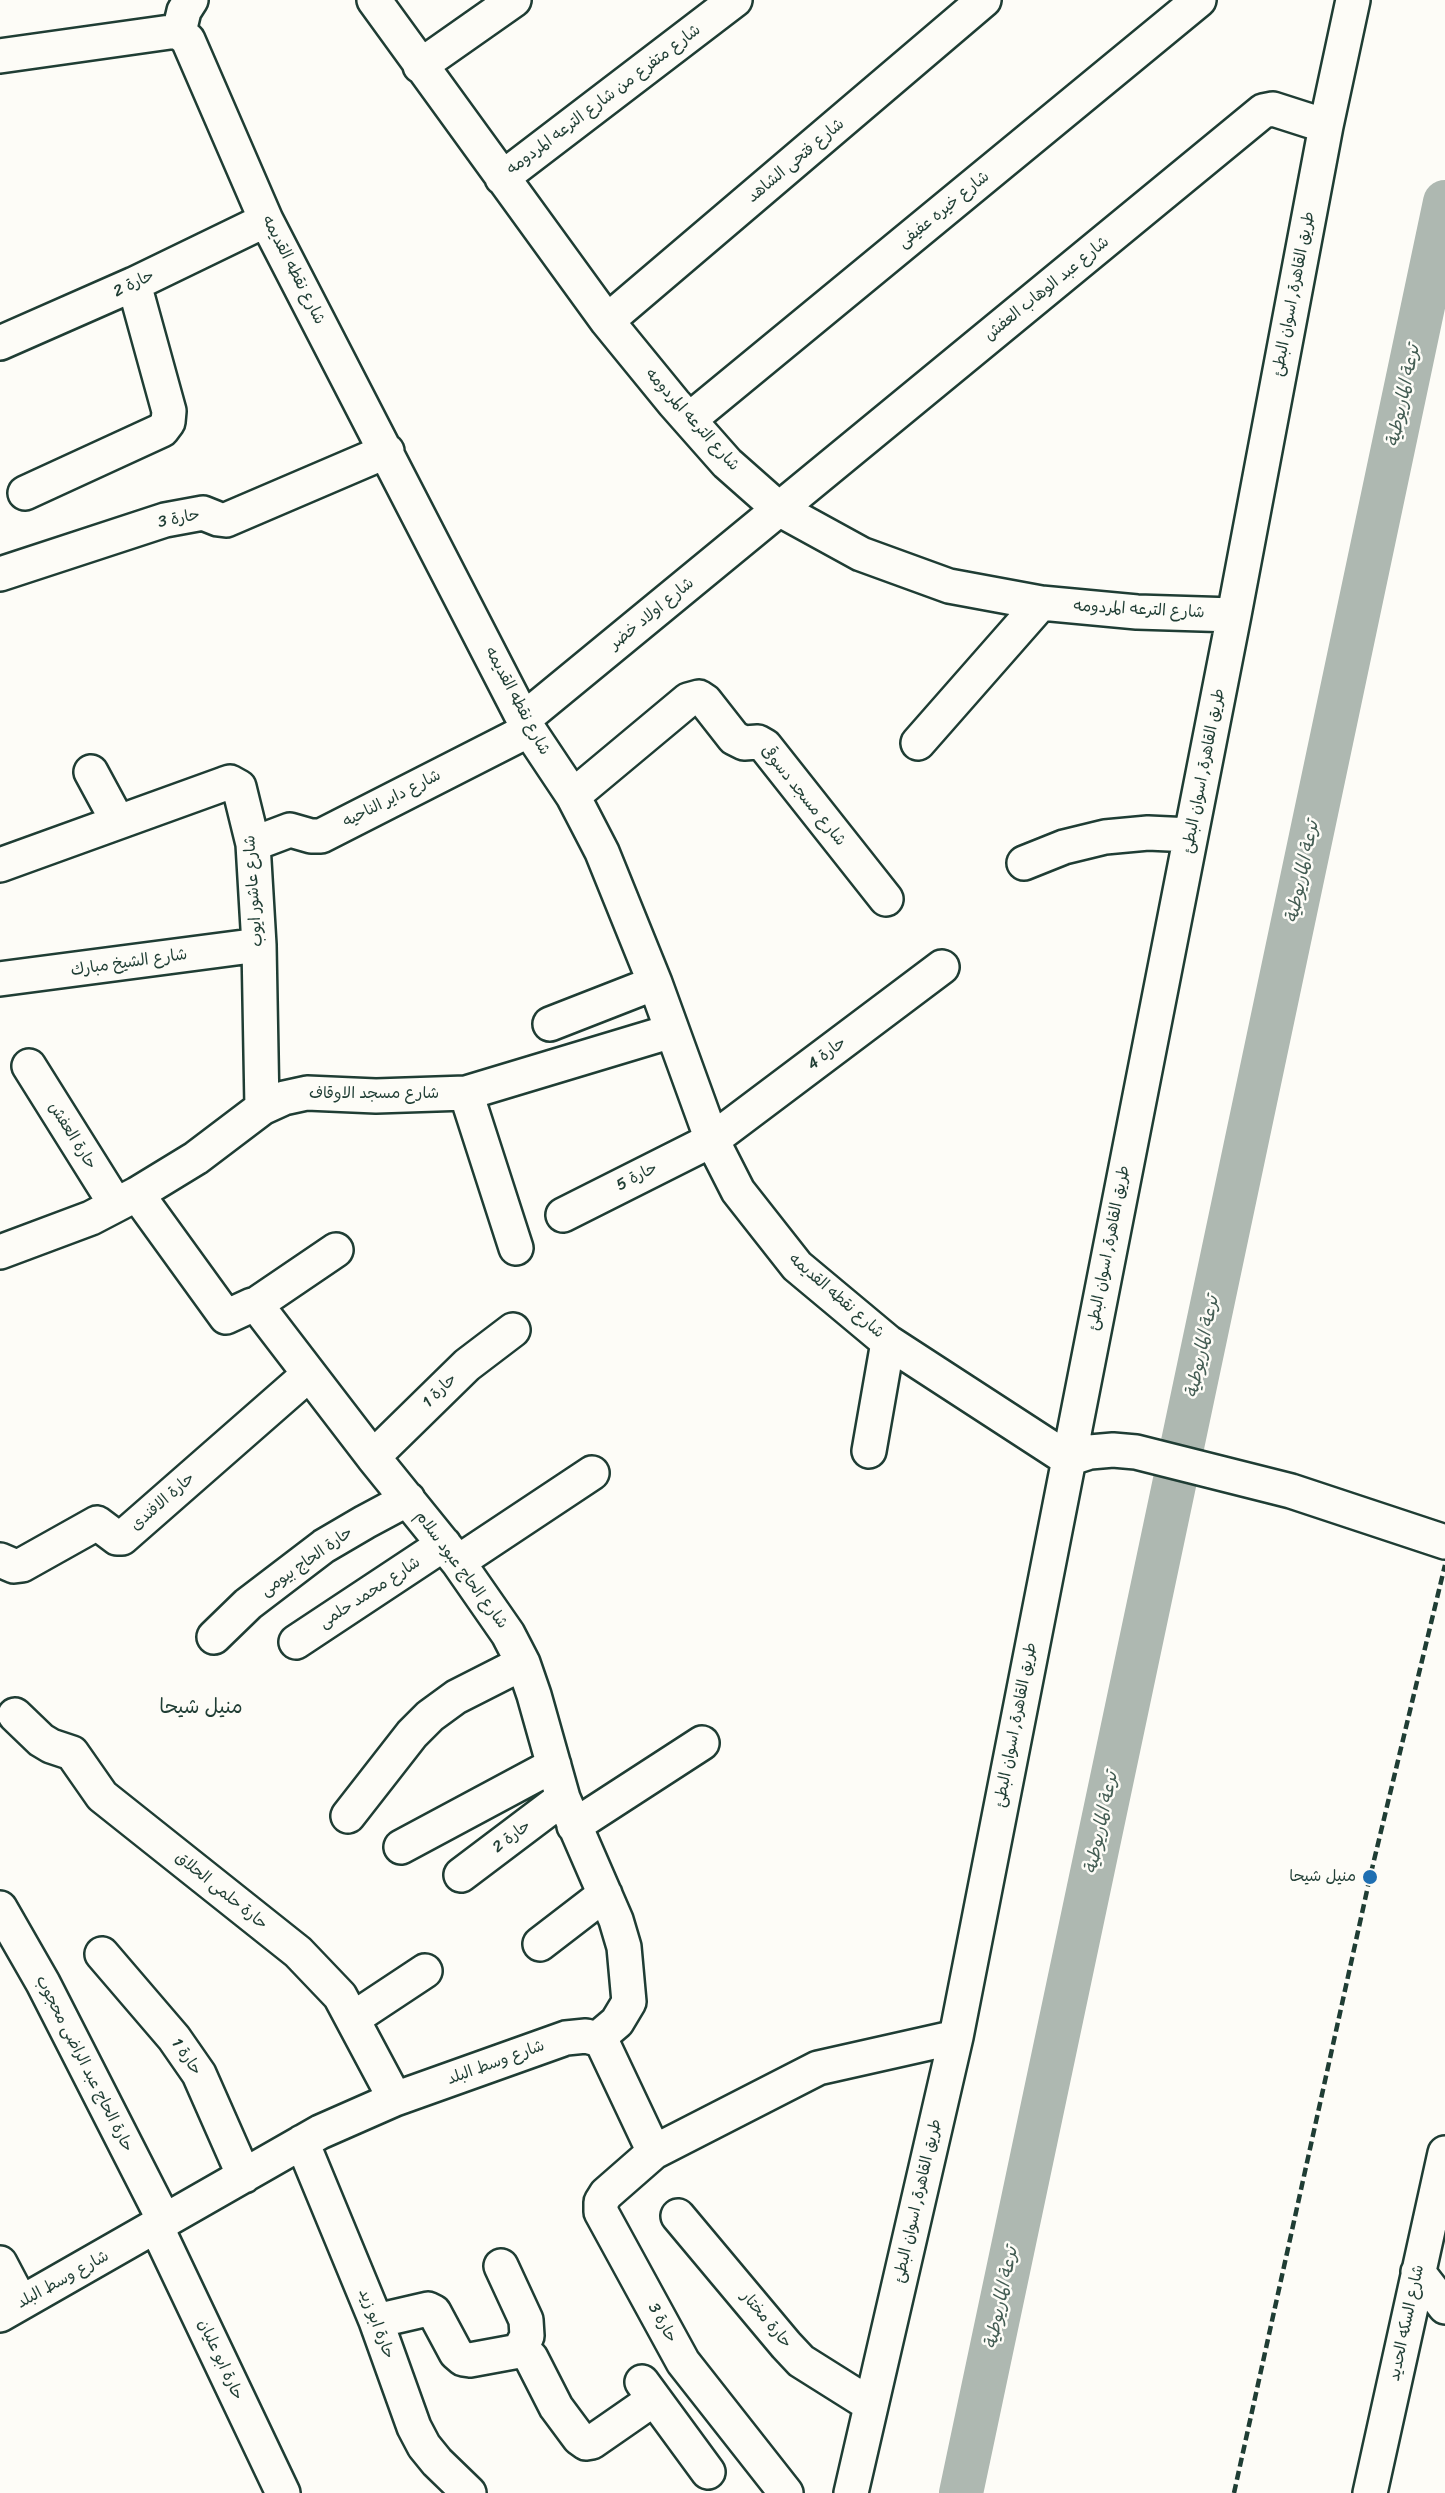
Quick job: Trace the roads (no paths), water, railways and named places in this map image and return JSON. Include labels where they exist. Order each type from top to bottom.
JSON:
[{"type":"street","points":[[0,56],[179,32],[184,11],[191,0]]},
{"type":"street","name":"شارع الترعه المردومه","points":[[374,0],[607,321],[728,463],[779,509],[861,554],[949,586],[1041,603],[1137,612],[1234,615]]},
{"type":"street","points":[[420,66],[514,0]]},
{"type":"street","name":"شارع متفرع من شارع الترعه المردومه","points":[[502,178],[735,0]]},
{"type":"street","name":"شارع فتحى الشاهد","points":[[607,321],[984,0]]},
{"type":"street","name":"شارع خيره عفيفى","points":[[689,420],[1199,0]]},
{"type":"street","name":"طريق القاهرة, اسوان البطئ","points":[[851,2493],[956,2037],[1234,615],[1326,126],[1353,0]]},
{"type":"street","name":"شارع نقطه القديمه","points":[[179,32],[188,40],[266,220],[527,724],[573,796],[602,852],[655,983],[712,1140],[738,1191],[797,1266],[888,1342],[1068,1459]]},
{"type":"street","name":"شارع عبد الوهاب العفش","points":[[779,509],[1267,108],[1326,126]]},
{"type":"street","name":"حارة 2","points":[[0,343],[134,284],[266,220]]},
{"type":"street","points":[[25,493],[162,430],[168,422],[169,411],[134,284]]},
{"type":"street","name":"حارة 3","points":[[0,574],[165,520],[203,513],[226,520],[387,451]]},
{"type":"street","name":"شارع اولاد خضر","points":[[527,724],[779,509]]},
{"type":"street","points":[[918,743],[1041,603]]},
{"type":"street","name":"شارع مسجد دسوقى","points":[[573,796],[688,700],[699,698],[705,701],[734,738],[744,743],[758,742],[765,746],[886,899]]},
{"type":"street","name":"شارع داير الناحيه","points":[[253,844],[290,830],[311,836],[321,836],[527,724]]},
{"type":"street","points":[[91,772],[118,822]]},
{"type":"street","name":"شارع عاشور ايوب","points":[[0,865],[230,782],[239,787],[253,844],[259,945],[262,1108]]},
{"type":"street","points":[[1023,863],[1064,847],[1106,837],[1148,833],[1191,835]]},
{"type":"street","name":"شارع الشيخ مبارك","points":[[0,979],[259,945]]},
{"type":"street","name":"حارة 4","points":[[712,1140],[942,967]]},
{"type":"street","points":[[550,1024],[655,983]]},
{"type":"street","name":"شارع مسجد الاوقاف","points":[[0,1252],[81,1222],[127,1200],[196,1158],[262,1108],[284,1098],[307,1093],[410,1096],[466,1093],[672,1031]]},
{"type":"street","name":"حارة العفش","points":[[29,1066],[127,1200]]},
{"type":"street","points":[[466,1093],[516,1248]]},
{"type":"street","name":"حارة 5","points":[[563,1215],[712,1140]]},
{"type":"street","points":[[127,1200],[226,1317],[255,1305],[336,1250]]},
{"type":"street","name":"شارع الحاج عبود سلام","points":[[255,1305],[451,1553],[508,1634],[523,1663],[569,1812],[605,1894],[624,1947],[629,2002],[617,2022],[597,2039]]},
{"type":"street","name":"حارة 1","points":[[373,1457],[467,1365],[513,1330]]},
{"type":"street","points":[[869,1451],[888,1342]]},
{"type":"street","name":"حارة الافندى","points":[[0,1560],[14,1566],[22,1565],[97,1523],[117,1538],[122,1538],[308,1374]]},
{"type":"street","points":[[1068,1459],[1101,1451],[1136,1452],[1291,1491],[1445,1542]]},
{"type":"street","name":"شارع محمد حلمى","points":[[296,1642],[592,1473]]},
{"type":"street","name":"حارة الحاج بيومى","points":[[214,1636],[248,1604],[324,1546],[408,1499]]},
{"type":"street","points":[[348,1816],[412,1734],[430,1716],[456,1697],[523,1663]]},
{"type":"street","name":"حارة حلمى الحلاق","points":[[15,1715],[40,1740],[72,1753],[102,1796],[298,1952],[340,1996],[354,2018],[395,2099]]},
{"type":"street","name":"حارة 2","points":[[461,1875],[569,1812],[702,1743]]},
{"type":"street","points":[[401,1847],[554,1765]]},
{"type":"street","points":[[540,1944],[605,1894]]},
{"type":"street","name":"حارة الحاج عبد الراضى محجوب","points":[[0,1908],[43,1983],[161,2224]]},
{"type":"street","name":"حارة 1","points":[[102,1954],[174,2038],[199,2074],[244,2176]]},
{"type":"street","points":[[354,2018],[425,1971]]},
{"type":"street","name":"شارع وسط البلد","points":[[11,2309],[302,2142],[395,2099],[566,2038],[586,2036],[597,2039]]},
{"type":"street","points":[[597,2039],[608,2053],[654,2152],[818,2068],[956,2037]]},
{"type":"street","name":"حارة ابو زيد","points":[[302,2142],[376,2321],[414,2427],[424,2446],[469,2493]]},
{"type":"street","name":"حارة 3","points":[[654,2152],[606,2194],[600,2202],[601,2212],[683,2362],[786,2493]]},
{"type":"street","name":"شارع السكه الحديد","points":[[1373,2491],[1445,2152]]},
{"type":"street","name":"حارة مختار","points":[[678,2216],[801,2361],[871,2405]]},
{"type":"street","name":"حارة ابو عليان","points":[[161,2224],[283,2493]]},
{"type":"street","points":[[0,2263],[11,2309]]},
{"type":"street","points":[[501,2266],[526,2320],[527,2336],[519,2351]]},
{"type":"street","points":[[1418,2272],[1445,2307]]},
{"type":"street","points":[[376,2321],[428,2309],[434,2312],[456,2353],[462,2359],[470,2360],[523,2351],[531,2358],[556,2407],[579,2438],[586,2443],[592,2442],[648,2390],[708,2472]]},
{"type":"waterway","name":"ترعة الماريوطية","points":[[961,2493],[1445,202]]},
{"type":"railway","points":[[1234,2493],[1370,1877],[1445,1565]]},
{"type":"place","name":"منيل شيحا","points":[[1370,1877]]},
{"type":"district","name":"منيل شيحا","points":[[201,1708]]}]
